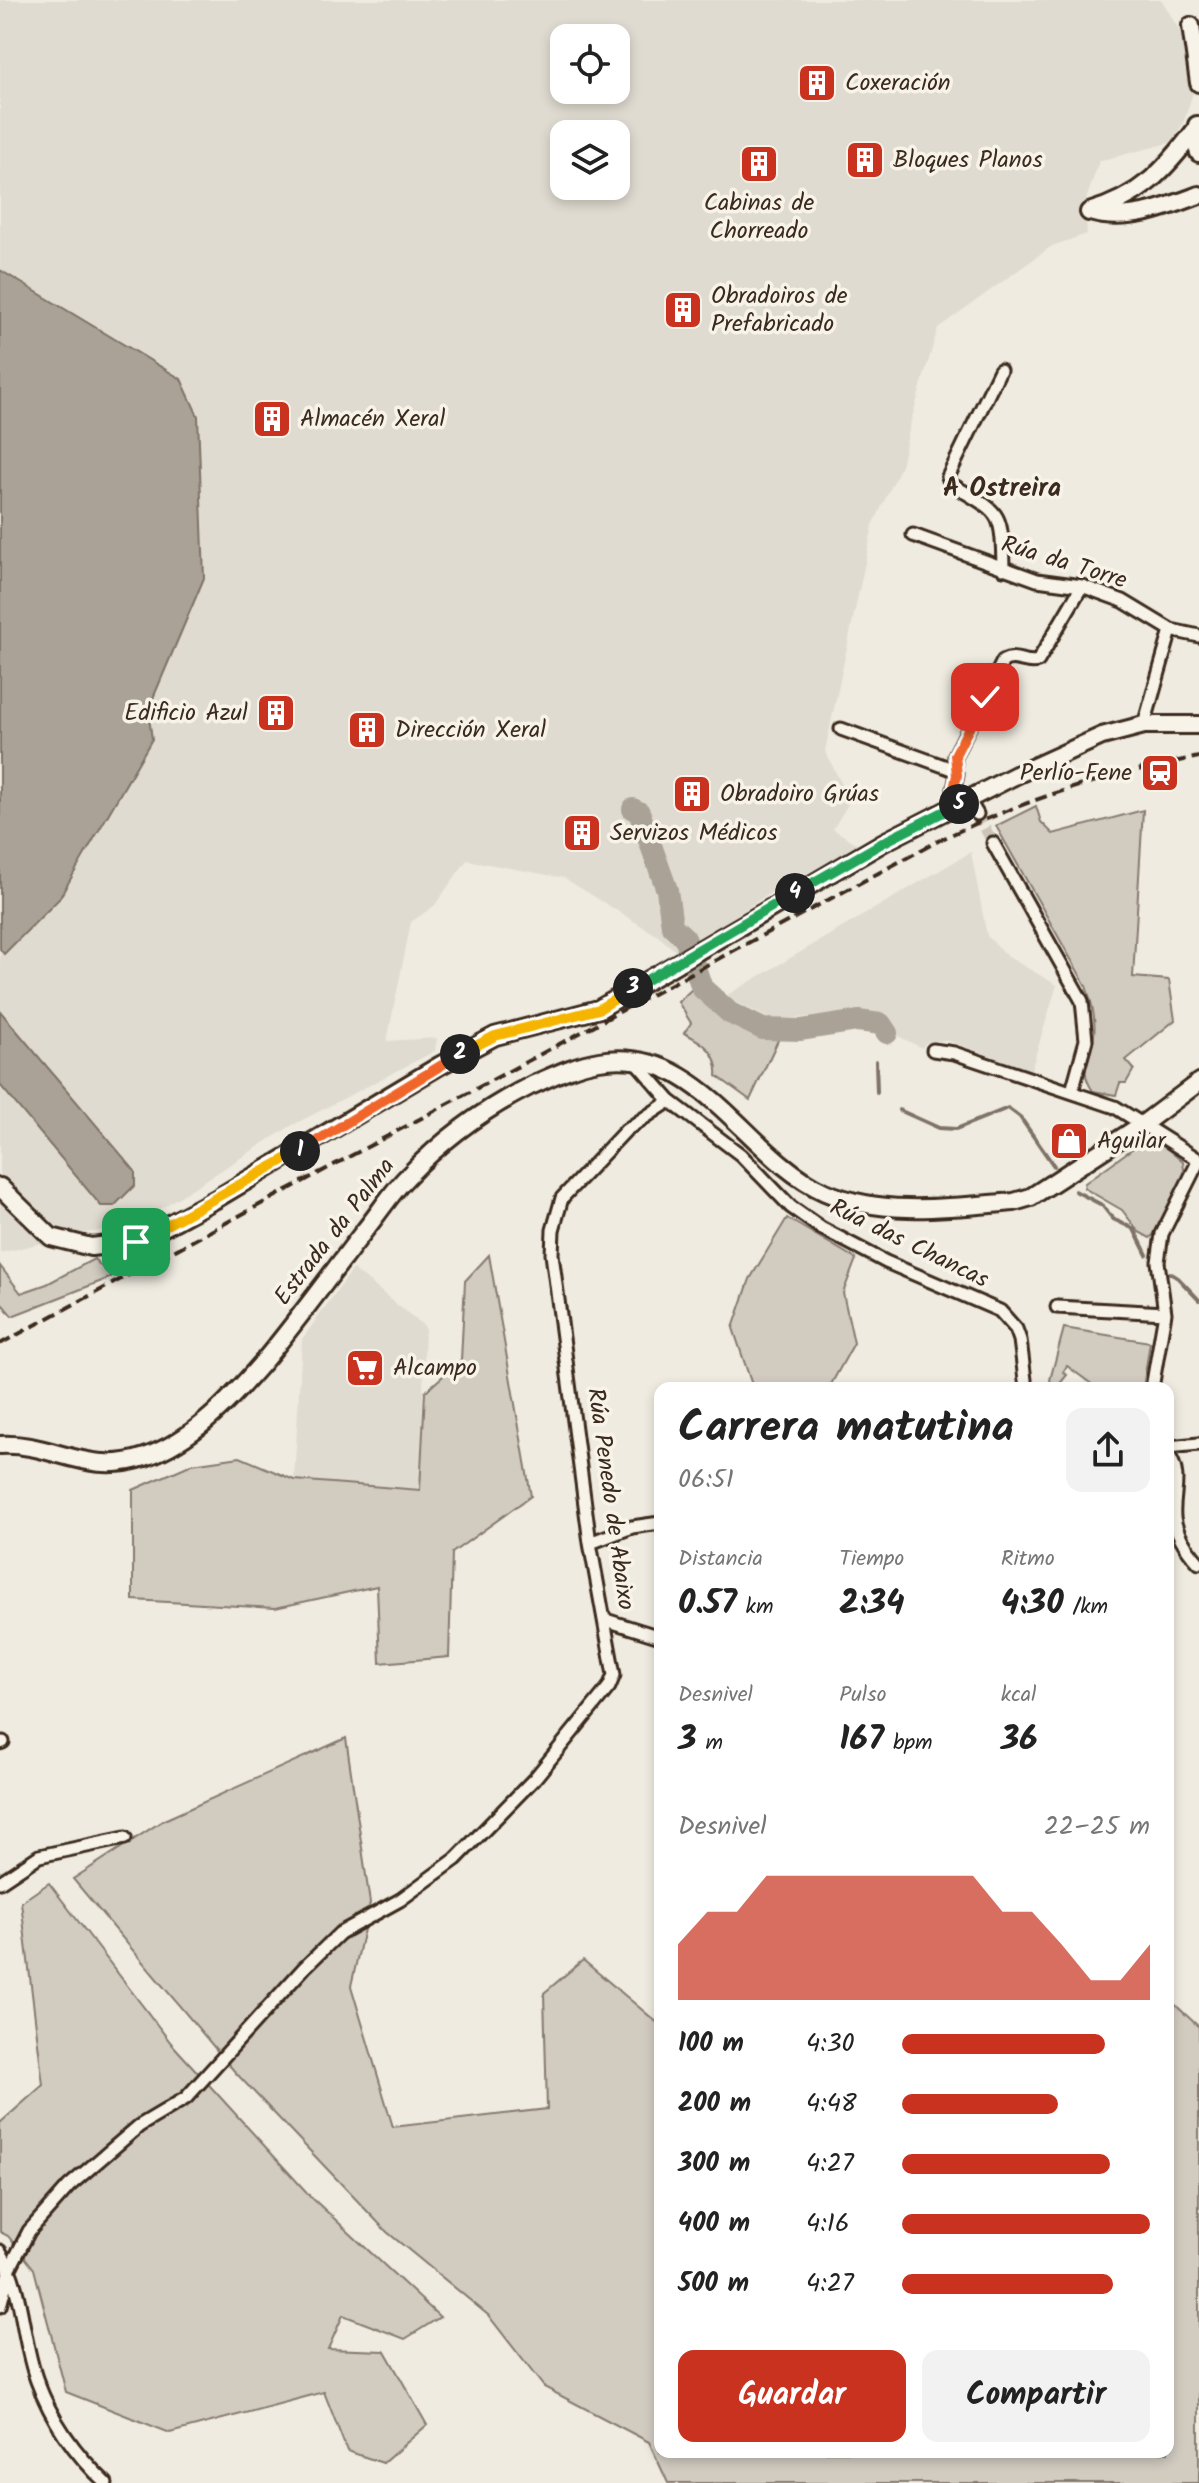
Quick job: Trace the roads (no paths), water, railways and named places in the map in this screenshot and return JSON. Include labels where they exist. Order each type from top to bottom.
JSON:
[{"type":"street","points":[[1199,41],[1191,26],[1199,83]]},
{"type":"street","points":[[1198,122],[1199,153]]},
{"type":"street","points":[[1198,122],[1166,168],[1136,191],[1089,212],[1107,217],[1146,213],[1199,195]]},
{"type":"street","points":[[1000,370],[948,477],[951,484],[993,509],[1003,528],[1003,569]]},
{"type":"street","name":"Rúa da Torre","points":[[913,535],[1037,580],[1082,586],[1123,601],[1171,630],[1199,636]]},
{"type":"street","points":[[977,814],[968,799],[954,789],[955,755],[1003,661],[1015,658],[1038,661],[1082,586]]},
{"type":"street","points":[[1144,725],[1171,630]]},
{"type":"street","points":[[0,1187],[51,1237],[91,1247],[136,1242],[229,1192],[439,1066],[495,1036],[599,1009],[884,842],[968,799],[1102,736],[1144,725],[1199,725]]},
{"type":"street","points":[[841,729],[955,771]]},
{"type":"street","points":[[993,843],[1082,1001],[1086,1040],[1072,1091]]},
{"type":"street","points":[[933,1050],[954,1053],[1115,1107],[1199,1160],[1162,1234],[1158,1262],[1165,1313],[1153,1382]]},
{"type":"street","name":"Rúa das Chancas","points":[[633,1058],[670,1101],[741,1155],[791,1207],[821,1228],[886,1262],[1000,1311],[1016,1329],[1020,1340],[1025,1382]]},
{"type":"street","name":"Estrada da Palma","points":[[0,1445],[24,1447],[96,1464],[119,1464],[165,1449],[186,1437],[235,1395],[283,1338],[406,1178],[454,1133],[508,1097],[568,1068],[599,1060],[633,1058],[665,1069],[723,1107],[774,1157],[802,1179],[825,1192],[856,1203],[909,1207],[1014,1202],[1031,1197],[1143,1124],[1199,1082]]},
{"type":"street","name":"Rúa Penedo de Abaixo","points":[[0,2306],[10,2268],[29,2231],[69,2186],[139,2126],[186,2098],[322,1948],[340,1933],[390,1906],[437,1875],[535,1778],[609,1687],[614,1675],[590,1543],[552,1254],[553,1230],[557,1211],[570,1188],[626,1130],[670,1101]]},
{"type":"street","points":[[1057,1307],[1165,1313]]},
{"type":"street","points":[[1174,1446],[1199,1444]]},
{"type":"street","points":[[1174,1465],[1177,1471],[1174,1518],[1181,1537],[1199,1563]]},
{"type":"street","points":[[590,1543],[632,1527],[654,1524]]},
{"type":"street","points":[[606,1620],[654,1635]]},
{"type":"street","points":[[0,1882],[39,1856],[125,1838]]},
{"type":"street","points":[[0,2251],[10,2268],[36,2380],[62,2431],[106,2483]]},
{"type":"waterway","points":[[633,809],[639,812],[667,890],[672,926],[685,938],[702,988],[730,1013],[763,1029],[801,1030],[858,1021],[881,1024],[887,1033]]},
{"type":"waterway","points":[[876,1061],[877,1092]]},
{"type":"waterway","points":[[899,1110],[939,1128],[956,1129],[1008,1108],[1020,1117],[1054,1166]]},
{"type":"waterway","points":[[1075,1191],[1102,1205],[1113,1219],[1134,1229],[1147,1255]]},
{"type":"waterway","points":[[1170,1273],[1199,1300]]},
{"type":"tunnel","points":[[977,814],[993,843]]},
{"type":"railway","points":[[0,1344],[938,841],[1066,790],[1199,757]]},
{"type":"place","name":"Coxeración","points":[[817,83]]},
{"type":"place","name":"Bloques Planos","points":[[865,160]]},
{"type":"place","name":"Cabinas de Chorreado","points":[[759,164]]},
{"type":"place","name":"Obradoiros de Prefabricado","points":[[683,310]]},
{"type":"place","name":"Almacén Xeral","points":[[272,419]]},
{"type":"place","name":"Edificio Azul","points":[[276,713]]},
{"type":"place","name":"Dirección Xeral","points":[[367,730]]},
{"type":"place","name":"Perlío-Fene","points":[[1160,773]]},
{"type":"place","name":"Obradoiro Grúas","points":[[692,794]]},
{"type":"place","name":"Servizos Médicos","points":[[582,833]]},
{"type":"place","name":"Aguilar","points":[[1069,1141]]},
{"type":"place","name":"Alcampo","points":[[365,1368]]},
{"type":"district","name":"A Ostreira","points":[[1002,489]]}]
